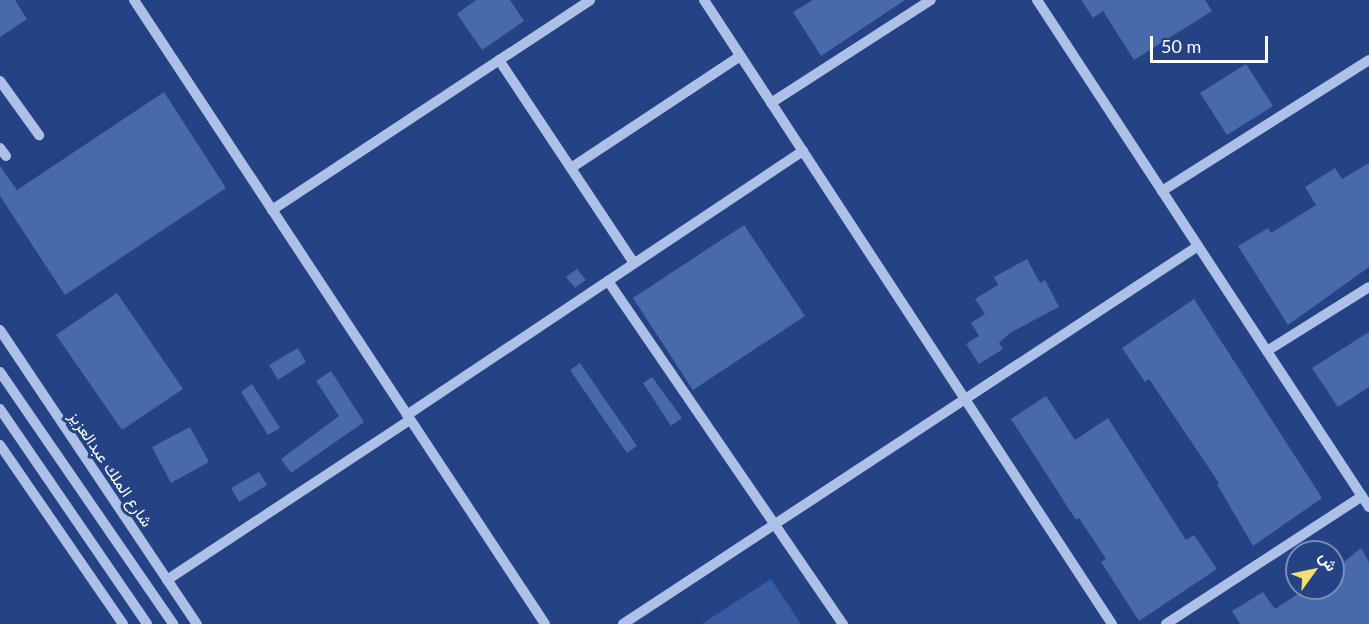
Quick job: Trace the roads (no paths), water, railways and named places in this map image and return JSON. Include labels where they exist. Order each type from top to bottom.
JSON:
[{"type":"street","points":[[134,0],[545,624]]},
{"type":"street","points":[[272,210],[590,0]]},
{"type":"street","points":[[704,0],[1112,624]]},
{"type":"street","points":[[771,103],[931,0]]},
{"type":"street","points":[[1037,0],[1369,507]]},
{"type":"street","points":[[571,168],[740,56]]},
{"type":"street","points":[[500,60],[634,263]]},
{"type":"street","points":[[1162,190],[1369,60]]},
{"type":"street","points":[[0,81],[39,135]]},
{"type":"street","points":[[167,580],[803,151]]},
{"type":"street","points":[[623,624],[1198,246]]},
{"type":"street","points":[[608,281],[843,624]]},
{"type":"street","points":[[1267,351],[1369,287]]},
{"type":"street","name":"شارع الملك عبدالعزيز","points":[[0,330],[197,624]]},
{"type":"street","points":[[0,372],[173,624]]},
{"type":"street","points":[[0,409],[147,624]]},
{"type":"street","points":[[0,445],[123,624]]},
{"type":"street","points":[[1166,624],[1362,496]]}]
